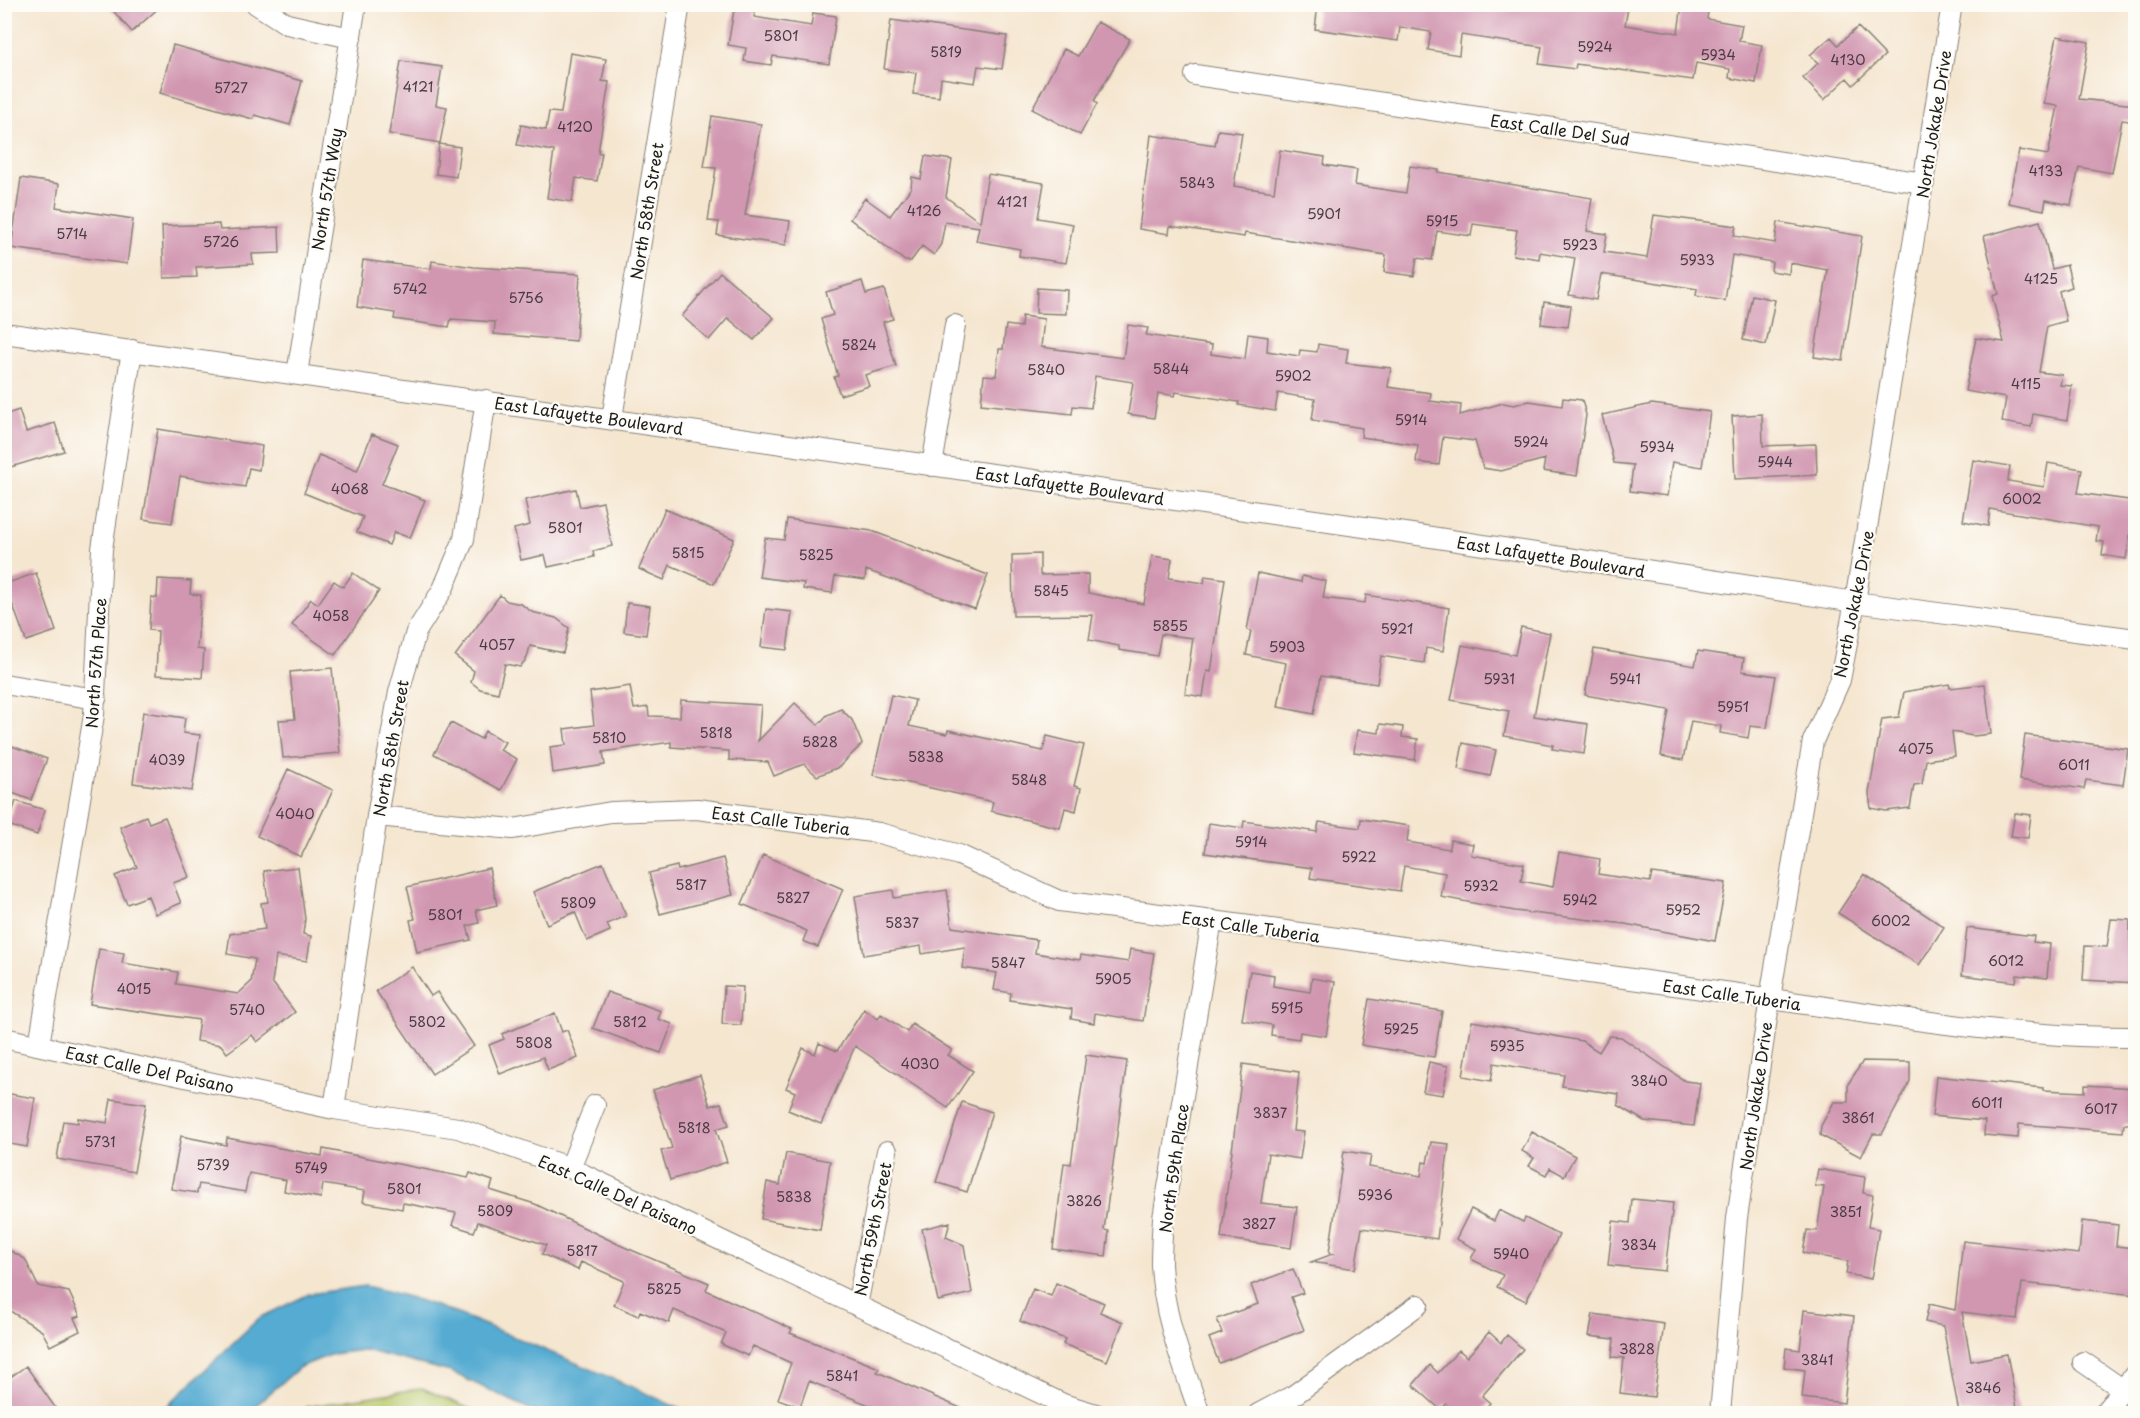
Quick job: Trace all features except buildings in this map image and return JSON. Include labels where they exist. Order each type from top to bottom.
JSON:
[{"type":"street","points":[[256,4],[287,24],[351,38]]},
{"type":"street","name":"North 57th Way","points":[[297,374],[356,4]]},
{"type":"street","name":"North 58th Street","points":[[612,418],[680,4]]},
{"type":"street","name":"North Jokake Drive","points":[[1720,1413],[1737,1218],[1770,998],[1813,741],[1840,680],[1855,602],[1952,4]]},
{"type":"street","name":"East Calle Del Sud","points":[[1195,75],[1924,183]]},
{"type":"street","points":[[932,466],[955,325]]},
{"type":"street","name":"East Lafayette Boulevard","points":[[4,333],[1392,531],[1855,602],[2136,639]]},
{"type":"street","name":"North 57th Place","points":[[39,1045],[96,699],[102,549],[132,350]]},
{"type":"street","name":"North 58th Street","points":[[333,1109],[377,816],[407,659],[416,632],[443,589],[464,539],[486,400]]},
{"type":"street","points":[[4,684],[96,699]]},
{"type":"street","name":"East Calle Tuberia","points":[[377,816],[513,829],[611,813],[697,809],[879,833],[958,855],[1059,901],[1212,920],[1770,998],[1944,1026],[2095,1038],[2136,1037]]},
{"type":"street","name":"North 59th Place","points":[[1200,1413],[1179,1353],[1167,1305],[1161,1265],[1163,1218],[1212,920]]},
{"type":"street","name":"East Calle Del Paisano","points":[[4,1038],[333,1109],[458,1128],[570,1168],[1063,1404],[1096,1413]]},
{"type":"street","points":[[570,1168],[595,1105]]},
{"type":"street","name":"North 59th Street","points":[[857,1306],[887,1151]]},
{"type":"street","points":[[1258,1413],[1294,1395],[1418,1305]]},
{"type":"street","points":[[2083,1362],[2122,1389]]},
{"type":"street","points":[[2103,1413],[2136,1373]]},
{"type":"green space","points":[[422,1388],[479,1413],[301,1413],[307,1407]]},
{"type":"water","points":[[365,1286],[408,1297],[471,1319],[612,1378],[688,1413],[538,1413],[451,1372],[364,1350],[332,1354],[300,1367],[247,1413],[160,1413],[259,1318],[309,1294]]}]
